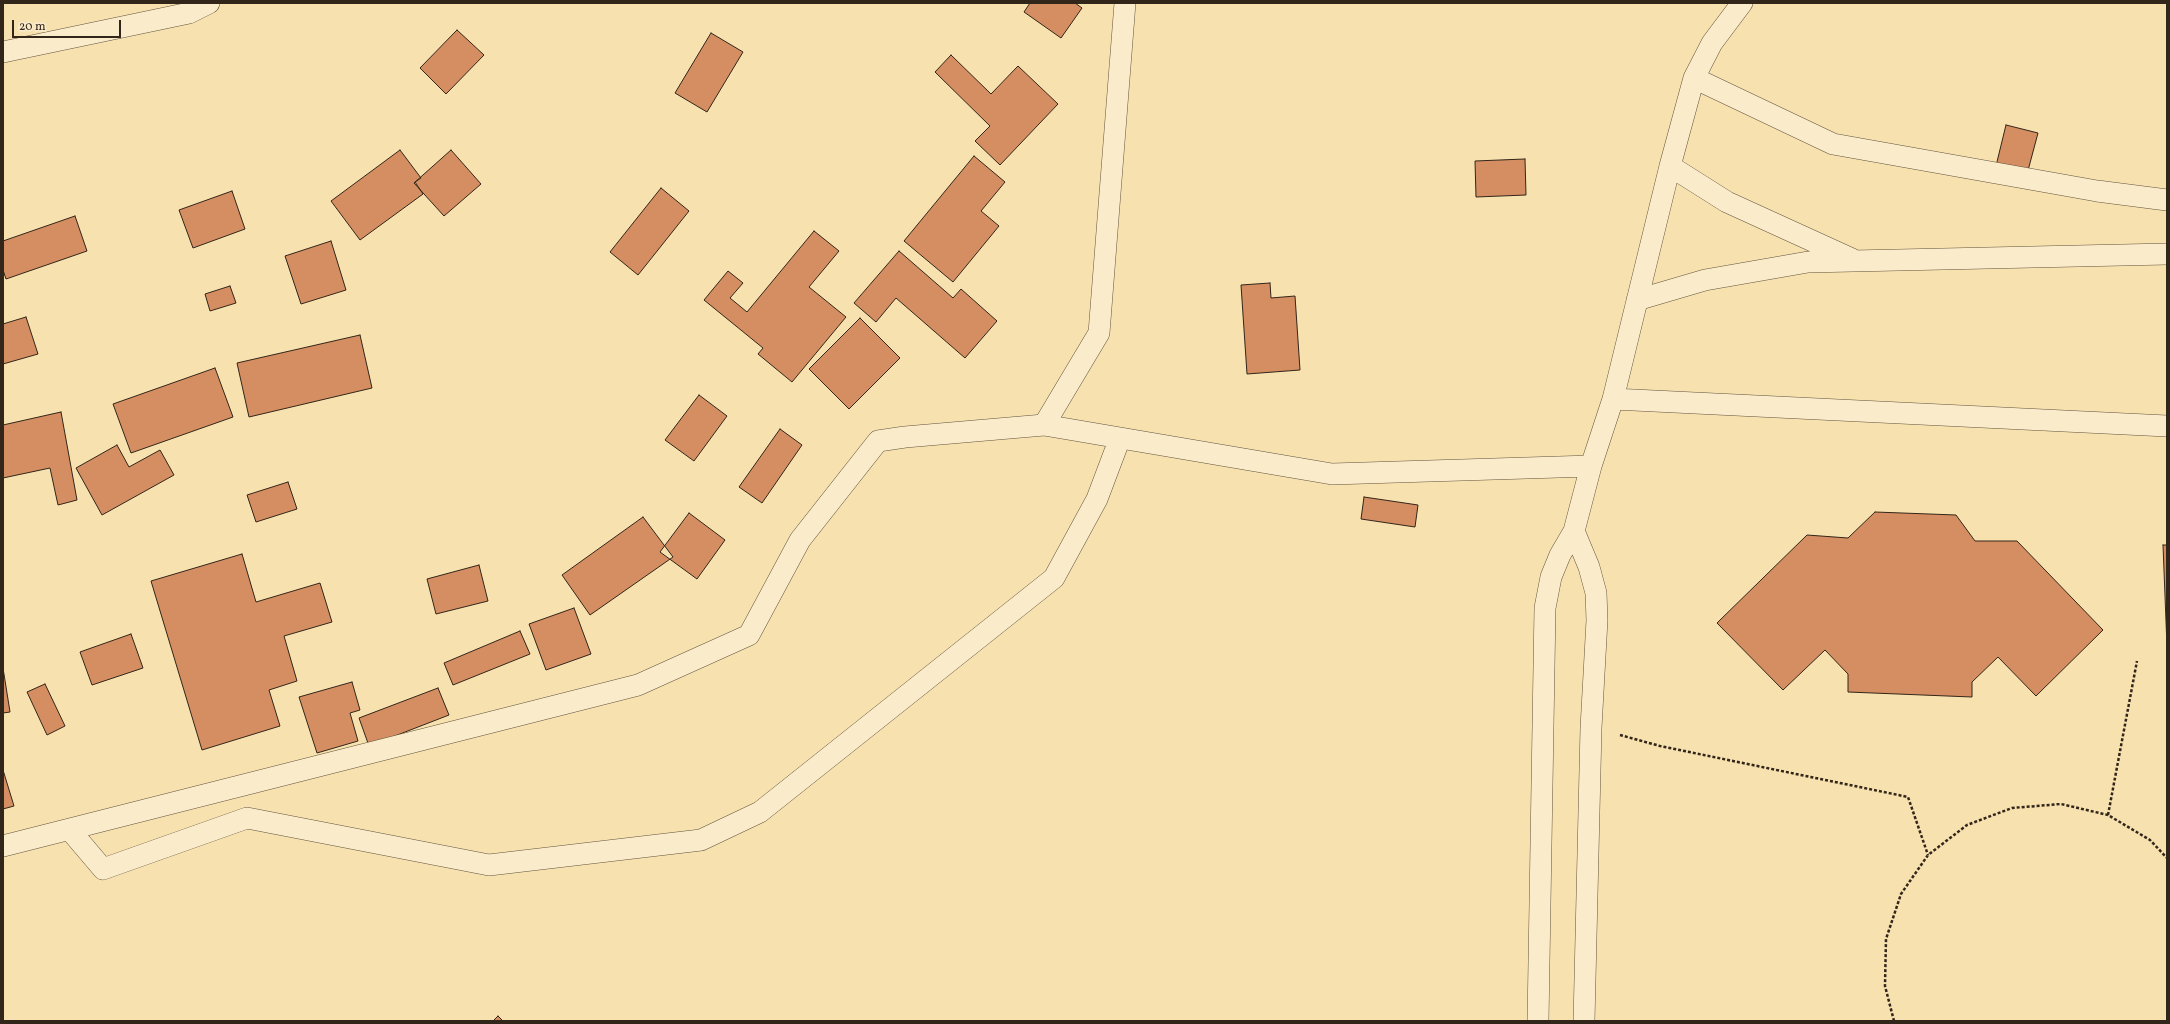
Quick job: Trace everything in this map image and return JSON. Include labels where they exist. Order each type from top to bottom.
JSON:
[{"type":"lane","points":[[3,52],[189,13],[209,3]]},
{"type":"lane","points":[[1044,425],[1099,333],[1125,3]]},
{"type":"lane","points":[[1538,1021],[1545,608],[1551,578],[1560,555],[1574,531],[1591,466],[1613,399],[1670,166],[1694,78],[1712,43],[1742,3]]},
{"type":"lane","points":[[1694,78],[1833,144],[2097,191],[2167,200]]},
{"type":"lane","points":[[1670,166],[1727,202],[1859,261]]},
{"type":"lane","points":[[1637,300],[1720,278],[1808,262],[2167,254]]},
{"type":"lane","points":[[1613,399],[2167,426]]},
{"type":"lane","points":[[3,846],[638,685],[749,635],[800,540],[878,441],[904,437],[1044,425],[1332,474],[1591,466]]},
{"type":"lane","points":[[69,829],[103,869],[247,818],[489,865],[701,840],[760,812],[1054,578],[1097,500],[1120,438]]},
{"type":"lane","points":[[1574,531],[1589,567],[1596,593],[1597,620],[1590,728],[1584,1021]]},
{"type":"path","points":[[2108,816],[2137,661]]},
{"type":"path","points":[[1590,728],[1660,746],[1908,797],[1928,855]]},
{"type":"path","points":[[1894,1021],[1885,986],[1886,939],[1901,894],[1928,855],[1966,825],[2012,808],[2060,804],[2108,816],[2150,840],[2167,858]]},
{"type":"building","points":[[1030,3],[1075,3],[1082,8],[1061,38],[1024,12]]},
{"type":"building","points":[[457,30],[484,55],[446,94],[420,68]]},
{"type":"building","points":[[711,33],[743,52],[707,112],[675,93]]},
{"type":"building","points":[[951,55],[991,94],[1018,66],[1058,104],[1000,165],[975,141],[990,126],[935,72]]},
{"type":"building","points":[[2006,125],[2038,133],[2026,178],[1995,170]]},
{"type":"building","points":[[400,150],[421,178],[415,182],[423,194],[360,240],[331,201]]},
{"type":"building","points":[[451,150],[481,184],[444,216],[414,183]]},
{"type":"building","points":[[974,156],[1005,182],[981,211],[999,226],[953,282],[904,241]]},
{"type":"building","points":[[1525,159],[1526,195],[1476,197],[1475,161]]},
{"type":"building","points":[[661,188],[689,211],[638,275],[610,252]]},
{"type":"building","points":[[232,191],[245,229],[193,248],[179,210]]},
{"type":"building","points":[[75,216],[87,251],[6,279],[3,270],[3,241]]},
{"type":"building","points":[[814,231],[839,251],[809,287],[846,317],[792,382],[758,354],[763,348],[704,300],[728,271],[743,283],[730,298],[747,312]]},
{"type":"building","points":[[331,241],[346,290],[301,304],[285,256]]},
{"type":"building","points":[[899,251],[953,298],[961,289],[997,321],[965,358],[896,298],[876,322],[854,303]]},
{"type":"building","points":[[1270,283],[1271,298],[1295,296],[1300,370],[1247,374],[1241,285]]},
{"type":"building","points":[[230,286],[236,303],[210,311],[205,294]]},
{"type":"building","points":[[26,317],[38,354],[3,364],[3,324]]},
{"type":"building","points":[[860,318],[900,358],[849,409],[809,369]]},
{"type":"building","points":[[360,335],[372,388],[249,417],[237,363]]},
{"type":"building","points":[[215,368],[233,417],[131,453],[113,404]]},
{"type":"building","points":[[699,395],[727,416],[694,461],[665,440]]},
{"type":"building","points":[[61,412],[77,500],[58,505],[50,468],[3,478],[3,425]]},
{"type":"building","points":[[780,429],[802,445],[762,503],[739,487]]},
{"type":"building","points":[[117,445],[129,467],[160,450],[174,475],[102,515],[76,468]]},
{"type":"building","points":[[288,482],[297,509],[256,522],[247,495]]},
{"type":"building","points":[[1364,497],[1418,505],[1415,527],[1361,519]]},
{"type":"building","points":[[1875,512],[1956,515],[1975,541],[2017,541],[2103,630],[2036,696],[1998,657],[1972,682],[1972,697],[1848,692],[1848,674],[1825,650],[1783,690],[1717,623],[1807,535],[1848,538]]},
{"type":"building","points":[[689,513],[725,540],[697,579],[660,552]]},
{"type":"building","points":[[643,517],[673,557],[590,615],[562,575]]},
{"type":"building","points":[[2163,545],[2167,545],[2167,647]]},
{"type":"building","points":[[242,554],[256,602],[320,583],[332,622],[284,636],[297,681],[269,690],[280,726],[202,750],[151,581]]},
{"type":"building","points":[[479,565],[488,601],[436,614],[427,579]]},
{"type":"building","points":[[574,608],[591,654],[546,670],[529,624]]},
{"type":"building","points":[[520,631],[530,654],[453,685],[444,663]]},
{"type":"building","points":[[131,634],[143,668],[92,685],[80,652]]},
{"type":"building","points":[[3,668],[10,712],[3,713]]},
{"type":"building","points":[[352,682],[360,710],[350,713],[358,741],[317,753],[299,697]]},
{"type":"building","points":[[45,684],[65,726],[47,735],[27,692]]},
{"type":"building","points":[[438,688],[449,715],[369,746],[359,718]]},
{"type":"building","points":[[3,770],[14,806],[3,809]]},
{"type":"building","points":[[498,1016],[503,1021],[493,1021]]}]
